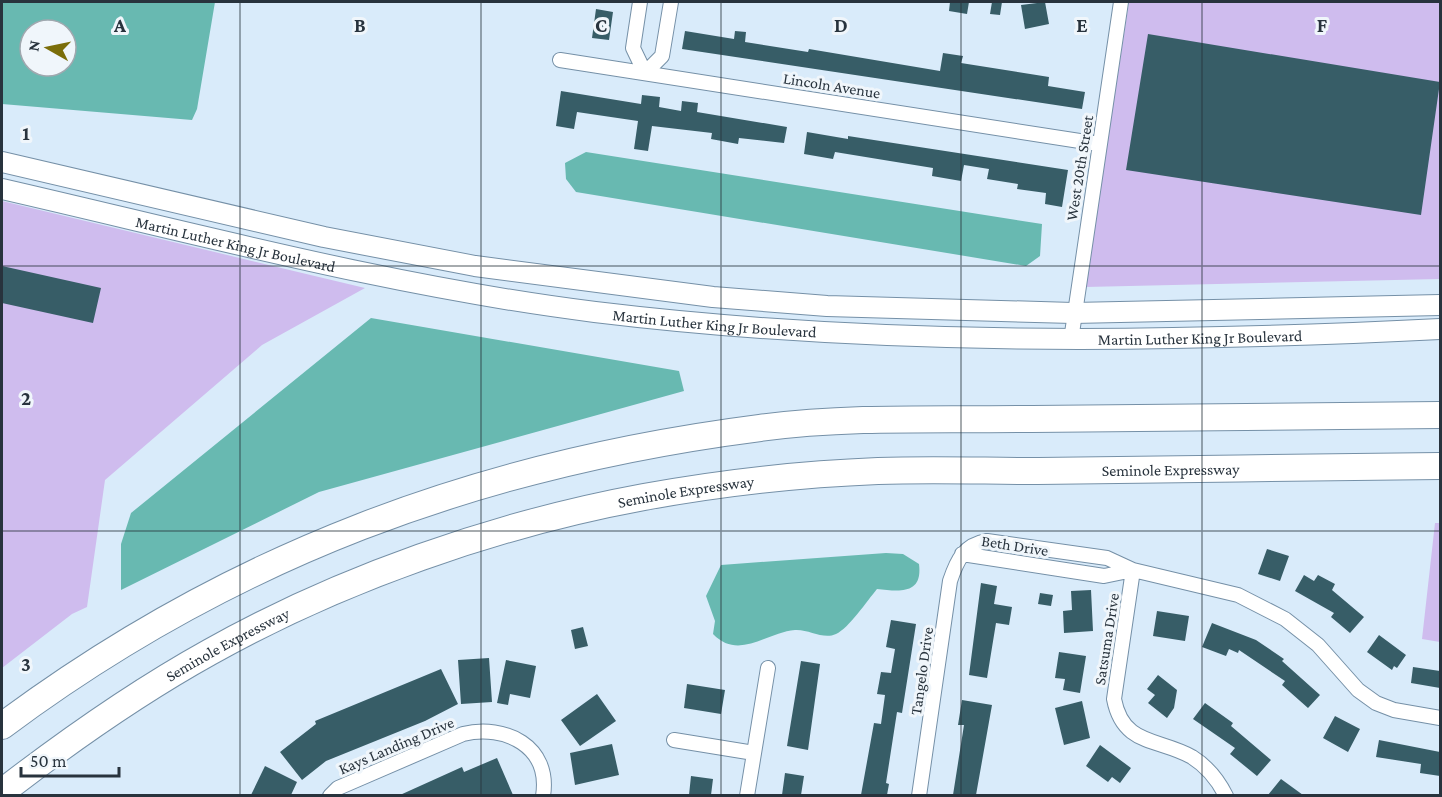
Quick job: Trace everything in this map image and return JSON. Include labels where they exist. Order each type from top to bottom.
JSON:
[{"type":"highway","points":[[2,726],[113,649],[235,580],[318,542],[417,504],[577,458],[764,427],[880,421],[1440,415]]},
{"type":"highway","name":"Seminole Expressway","points":[[2,792],[122,705],[212,651],[307,604],[371,577],[476,540],[644,497],[766,480],[878,471],[1433,468]]},
{"type":"main road","name":"Martin Luther King Jr Boulevard","points":[[2,162],[324,237],[475,266],[590,283],[713,297],[827,306],[1073,313],[1433,305]]},
{"type":"main road","name":"Martin Luther King Jr Boulevard","points":[[2,189],[404,280],[593,312],[761,329],[1071,340],[1440,329]]},
{"type":"main road","points":[[217,238],[223,213]]},
{"type":"main road","points":[[1394,331],[1433,305]]},
{"type":"street","points":[[640,2],[633,48],[645,73],[662,56],[671,2]]},
{"type":"street","name":"West 20th Street","points":[[1071,340],[1073,313],[1121,2]]},
{"type":"street","name":"Lincoln Avenue","points":[[560,60],[1099,144]]},
{"type":"street","name":"Beth Drive","points":[[962,554],[974,543],[987,541],[1107,558],[1133,570],[1239,596],[1285,619],[1318,645],[1358,690],[1376,703],[1394,710],[1440,718]]},
{"type":"street","name":"Tangelo Drive","points":[[919,795],[950,581],[962,554]]},
{"type":"street","name":"Satsuma Drive","points":[[1133,570],[1114,699],[1117,714],[1127,730],[1148,741],[1191,756],[1208,769],[1226,795]]},
{"type":"street","points":[[747,795],[768,668]]},
{"type":"street","name":"Kays Landing Drive","points":[[330,795],[338,788],[464,734],[483,729],[510,735],[530,749],[541,767],[545,785],[543,795]]},
{"type":"street","points":[[674,740],[754,753]]},
{"type":"shaded area","points":[[2,2],[215,2],[197,109],[192,120],[2,104]]},
{"type":"shaded area","points":[[1129,2],[1440,2],[1440,279],[1085,287]]},
{"type":"shaded area","points":[[586,152],[1042,224],[1040,256],[1026,266],[576,192],[566,179],[565,163]]},
{"type":"shaded area","points":[[2,201],[365,288],[262,345],[105,480],[87,607],[72,614],[2,668]]},
{"type":"shaded area","points":[[371,318],[679,371],[684,391],[319,492],[121,590],[121,544],[131,513]]},
{"type":"shaded area","points":[[1435,523],[1440,523],[1440,642],[1422,639]]},
{"type":"shaded area","points":[[886,553],[903,554],[919,564],[917,582],[907,589],[877,589],[852,620],[836,634],[826,636],[795,630],[753,643],[733,645],[723,642],[713,634],[715,621],[706,596],[721,565]]},
{"type":"building","points":[[950,2],[969,2],[967,14],[949,11]]},
{"type":"building","points":[[992,2],[1002,2],[1000,15],[990,14]]},
{"type":"building","points":[[1045,2],[1049,24],[1025,29],[1021,5]]},
{"type":"building","points":[[596,9],[613,12],[609,40],[592,38]]},
{"type":"building","points":[[685,31],[734,39],[735,31],[746,32],[745,42],[808,52],[809,49],[940,71],[943,53],[963,56],[961,63],[1049,77],[1048,86],[1085,92],[1082,109],[682,49]]},
{"type":"building","points":[[1148,34],[1440,82],[1421,215],[1126,170]]},
{"type":"building","points":[[561,91],[641,104],[642,95],[660,97],[659,107],[681,111],[682,101],[698,103],[697,112],[787,127],[784,143],[739,138],[738,144],[711,139],[712,133],[652,126],[648,151],[634,149],[638,121],[577,112],[574,129],[556,126]]},
{"type":"building","points":[[807,132],[848,139],[848,136],[1068,170],[1062,207],[1045,204],[1046,193],[1017,189],[1018,184],[987,179],[989,169],[964,165],[961,181],[932,176],[933,168],[835,152],[833,159],[804,154]]},
{"type":"building","points":[[2,266],[101,288],[93,323],[2,303]]},
{"type":"building","points":[[1267,549],[1289,556],[1280,581],[1258,574]]},
{"type":"building","points":[[1304,575],[1314,581],[1318,575],[1335,584],[1332,590],[1364,617],[1350,633],[1331,617],[1334,613],[1295,591]]},
{"type":"building","points":[[981,583],[997,586],[994,604],[1012,607],[1009,625],[996,623],[987,678],[969,675]]},
{"type":"building","points":[[1091,590],[1093,631],[1064,633],[1063,611],[1072,610],[1071,591]]},
{"type":"building","points":[[1040,593],[1053,595],[1051,606],[1038,604]]},
{"type":"building","points":[[1157,611],[1189,616],[1185,641],[1153,636]]},
{"type":"building","points":[[891,620],[916,624],[902,713],[897,712],[886,783],[889,784],[887,795],[861,795],[874,723],[881,724],[885,695],[877,694],[881,672],[891,673],[895,649],[886,647]]},
{"type":"building","points":[[1212,623],[1256,640],[1284,659],[1282,661],[1320,695],[1308,708],[1282,685],[1285,681],[1239,650],[1238,653],[1229,649],[1226,656],[1202,647]]},
{"type":"building","points":[[583,627],[588,646],[575,649],[571,630]]},
{"type":"building","points":[[1379,635],[1406,655],[1397,668],[1394,666],[1392,670],[1367,652]]},
{"type":"building","points":[[1059,652],[1086,656],[1080,693],[1063,690],[1065,679],[1055,678]]},
{"type":"building","points":[[489,658],[492,702],[461,704],[458,660]]},
{"type":"building","points":[[506,660],[536,666],[530,698],[510,694],[508,705],[497,703]]},
{"type":"building","points":[[801,661],[820,664],[808,750],[787,746]]},
{"type":"building","points":[[1413,667],[1440,671],[1440,688],[1411,683]]},
{"type":"building","points":[[441,669],[458,704],[425,721],[326,761],[302,780],[280,752],[316,724],[315,721]]},
{"type":"building","points":[[1158,675],[1177,690],[1174,708],[1167,718],[1148,703],[1155,695],[1147,689]]},
{"type":"building","points":[[687,684],[725,690],[721,714],[684,708]]},
{"type":"building","points":[[597,694],[616,721],[580,746],[561,720]]},
{"type":"building","points":[[962,700],[992,705],[976,795],[953,795],[964,725],[958,725]]},
{"type":"building","points":[[1082,701],[1090,738],[1064,745],[1055,708]]},
{"type":"building","points":[[1205,703],[1233,723],[1231,726],[1271,760],[1257,776],[1230,754],[1235,748],[1193,719]]},
{"type":"building","points":[[1335,716],[1360,729],[1348,752],[1323,738]]},
{"type":"building","points":[[1379,740],[1440,752],[1440,776],[1420,773],[1421,764],[1376,757]]},
{"type":"building","points":[[612,744],[619,775],[575,785],[570,753]]},
{"type":"building","points":[[1100,745],[1131,768],[1120,783],[1112,777],[1108,782],[1086,766]]},
{"type":"building","points":[[497,758],[513,795],[400,795],[462,767],[464,772]]},
{"type":"building","points":[[265,766],[297,782],[291,795],[251,795]]},
{"type":"building","points":[[785,773],[804,776],[801,795],[782,795]]},
{"type":"building","points":[[691,776],[713,779],[711,795],[689,795]]},
{"type":"building","points":[[1281,779],[1303,795],[1268,795]]}]
